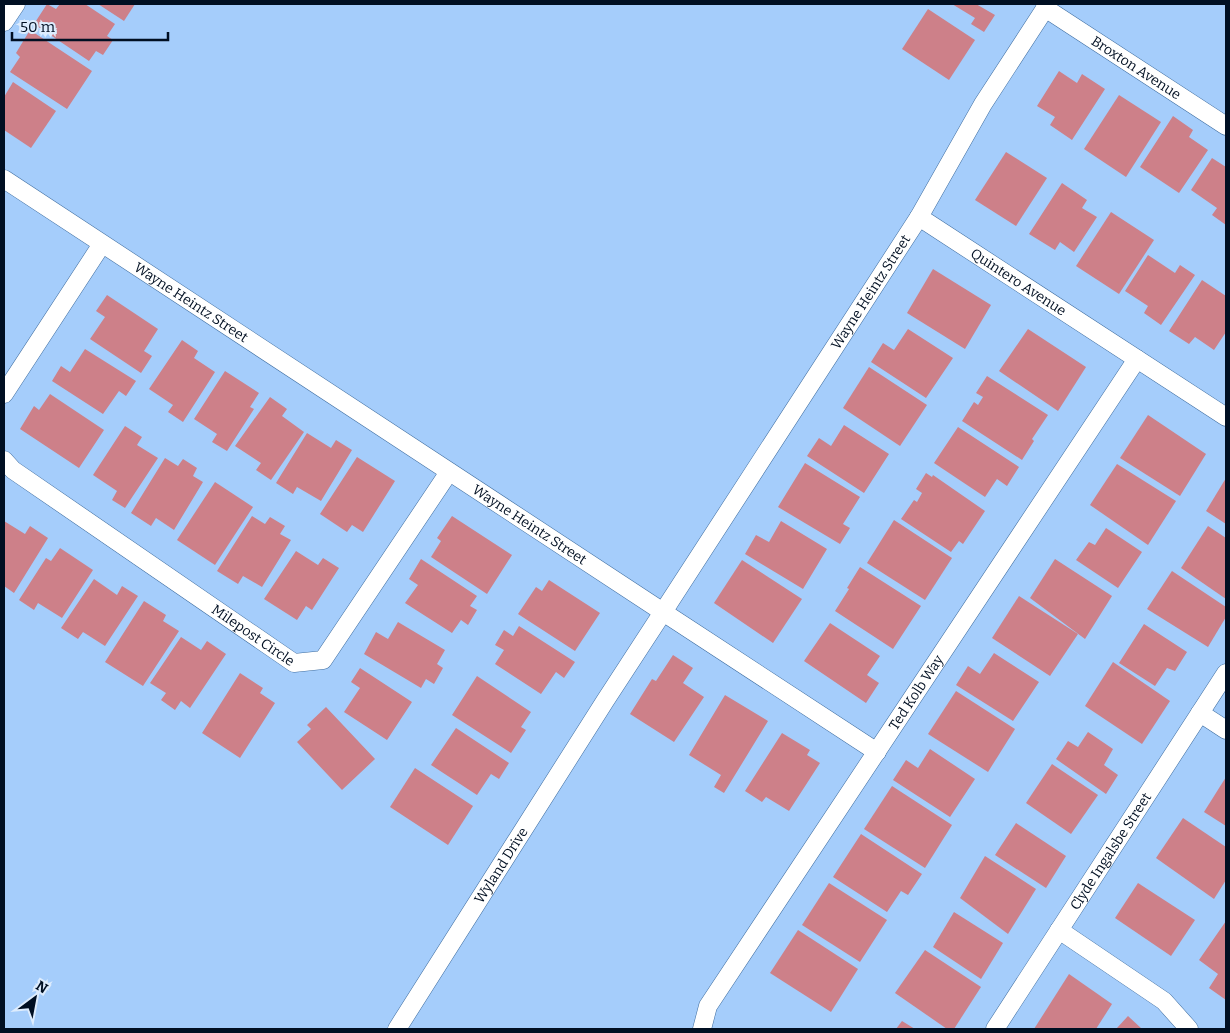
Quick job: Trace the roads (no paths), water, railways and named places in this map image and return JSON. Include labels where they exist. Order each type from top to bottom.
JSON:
[{"type":"street","points":[[4,22],[16,4]]},
{"type":"street","points":[[919,217],[983,104],[1046,6]]},
{"type":"street","name":"Broxton Avenue","points":[[1046,6],[1226,126]]},
{"type":"street","name":"Wayne Heintz Street","points":[[4,179],[663,612],[919,217]]},
{"type":"street","name":"Quintero Avenue","points":[[919,217],[1226,417]]},
{"type":"street","points":[[4,394],[102,244]]},
{"type":"street","name":"Ted Kolb Way","points":[[702,1029],[708,1006],[1137,359]]},
{"type":"street","name":"Milepost Circle","points":[[4,460],[14,470],[294,662],[323,660],[449,472]]},
{"type":"street","points":[[663,612],[877,752]]},
{"type":"street","name":"Wyland Drive","points":[[397,1029],[605,700],[663,612]]},
{"type":"street","name":"Clyde Ingalsbe Street","points":[[995,1029],[1226,673]]},
{"type":"street","points":[[1200,713],[1226,730]]},
{"type":"street","points":[[1059,930],[1164,1000],[1189,1029]]}]
